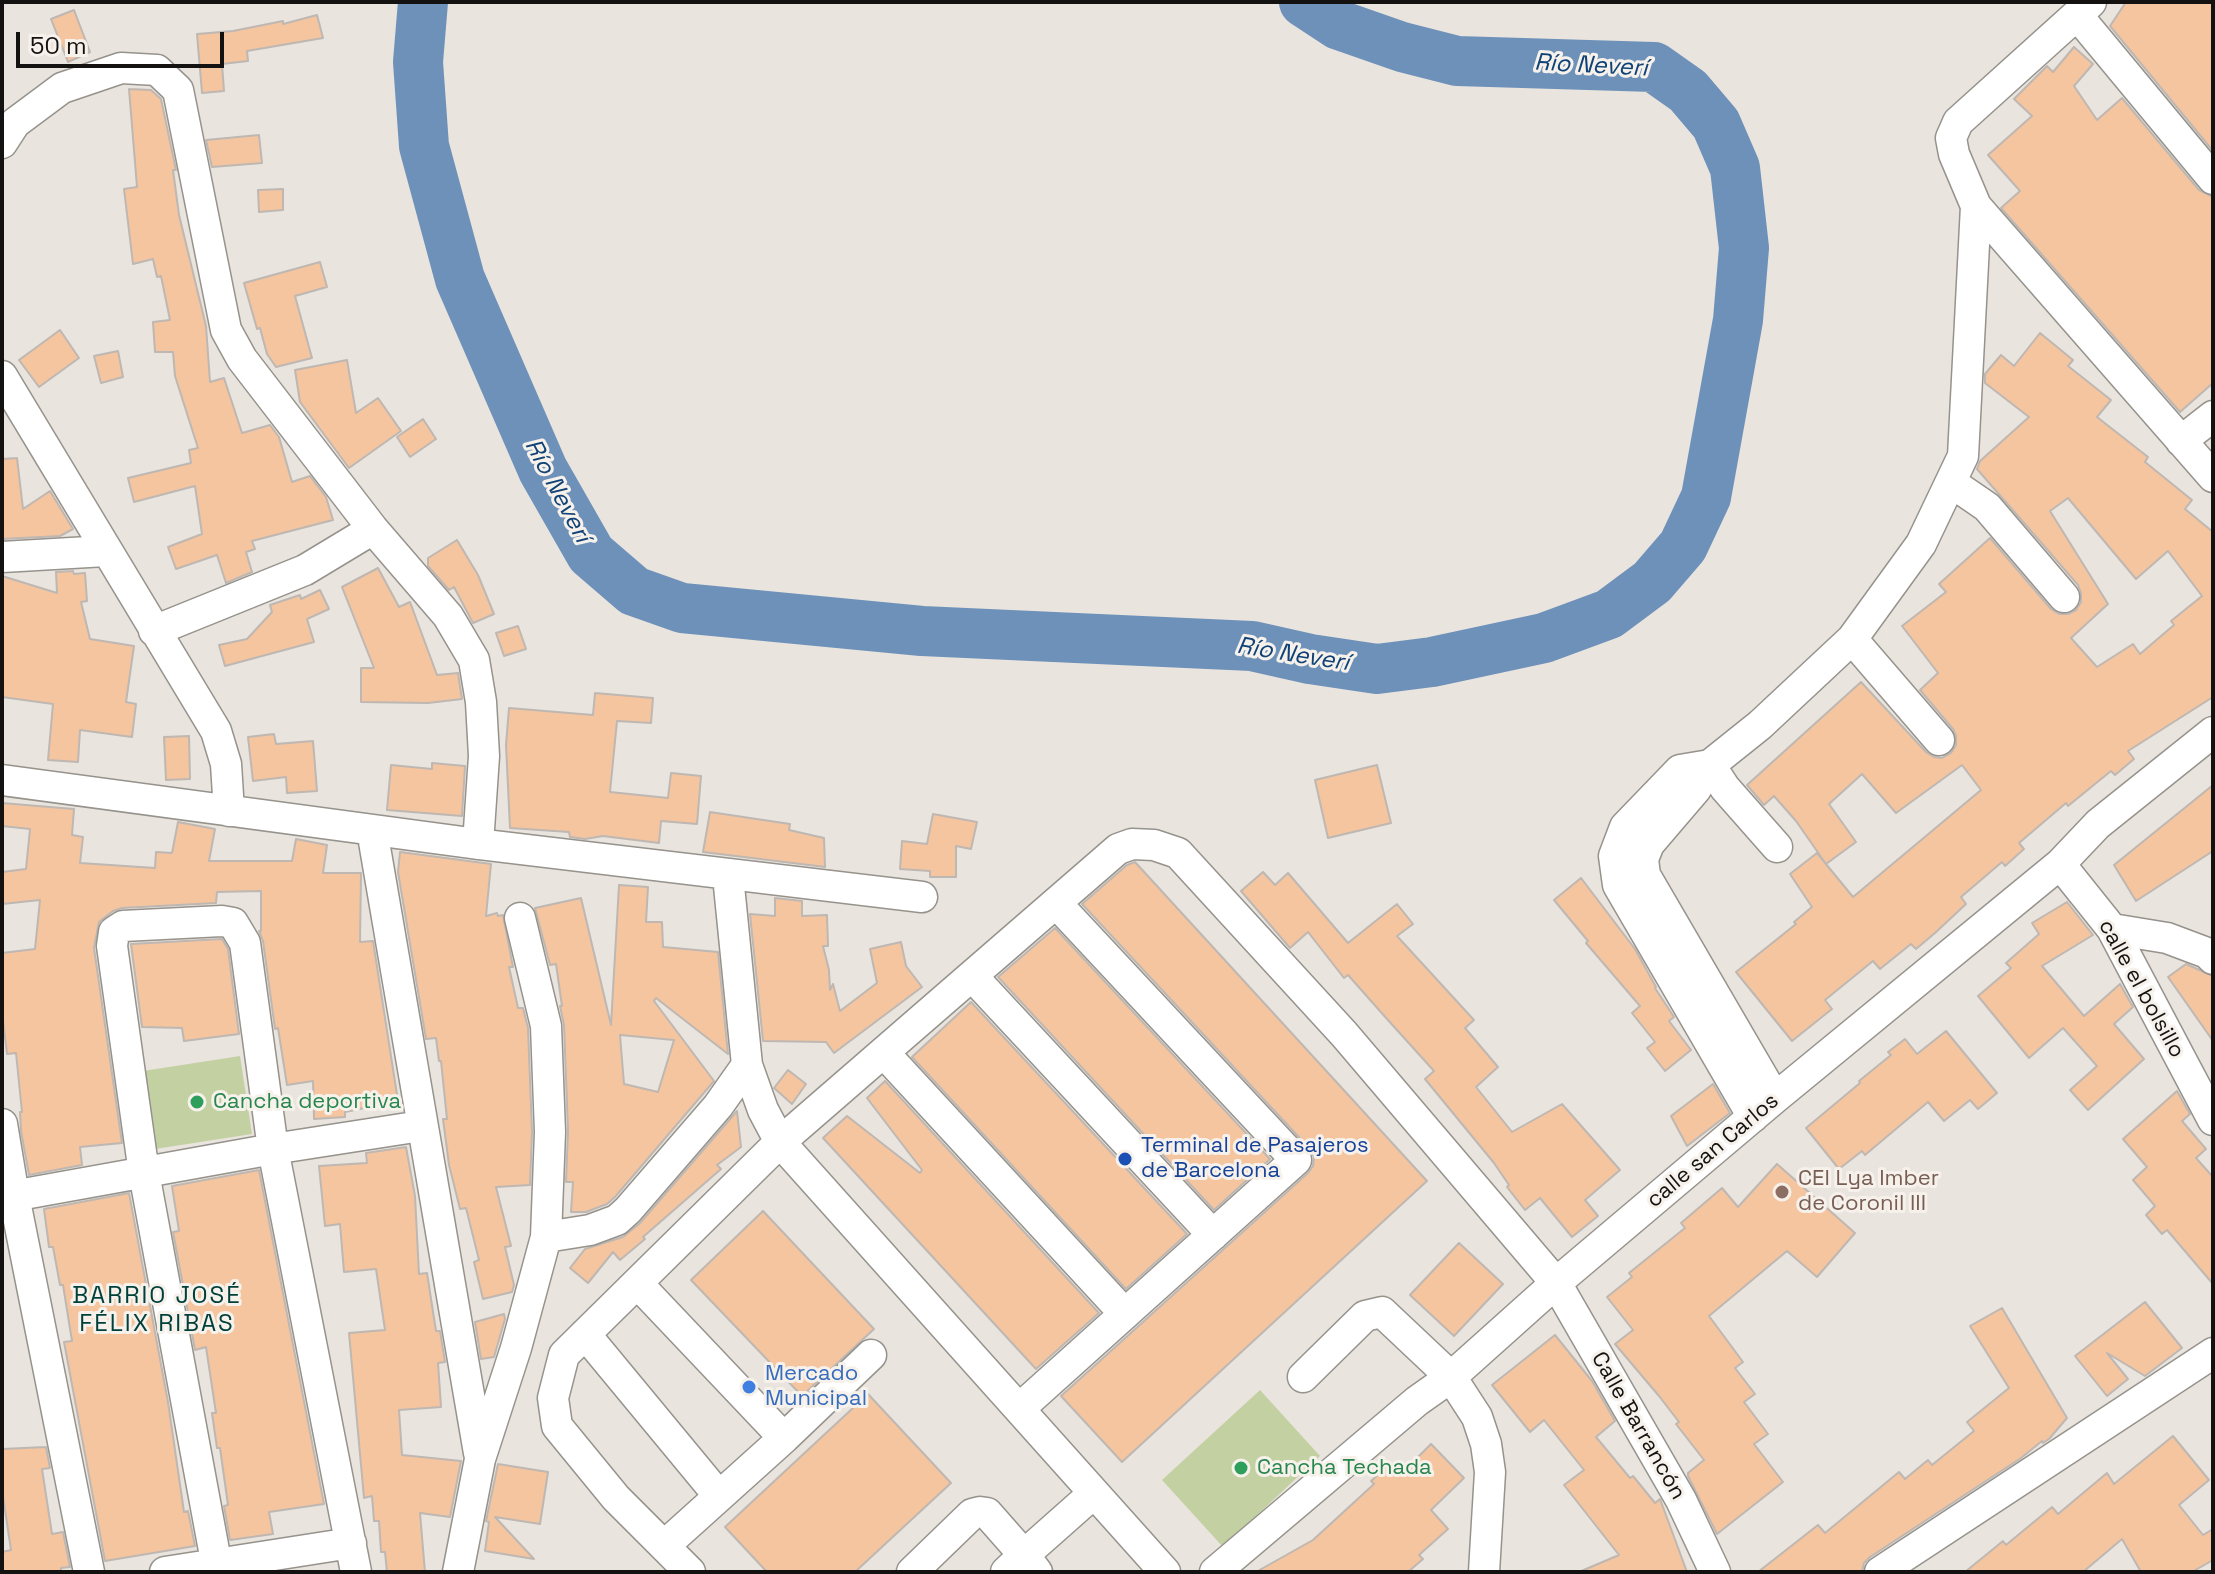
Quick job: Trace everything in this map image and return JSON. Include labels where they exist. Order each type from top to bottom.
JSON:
[{"type":"street","points":[[2213,179],[2084,9],[1958,122],[1951,138],[1954,154],[1976,206],[2213,477]]},
{"type":"street","points":[[2,143],[15,123],[62,88],[121,68],[157,70],[178,90],[226,330],[242,359],[373,529],[448,616],[474,660],[481,702],[484,756],[478,844]]},
{"type":"street","points":[[1764,1107],[1618,885],[1614,856],[1625,827],[1680,770],[1710,765],[1760,725],[1852,639],[1921,544],[1963,456],[1976,206]]},
{"type":"street","points":[[2,376],[216,731],[226,764],[229,811]]},
{"type":"street","points":[[2181,441],[2213,416]]},
{"type":"street","points":[[1952,483],[1987,507],[2064,597]]},
{"type":"street","points":[[154,631],[305,570],[373,529]]},
{"type":"street","points":[[2,557],[106,551]]},
{"type":"street","points":[[1852,639],[1939,740]]},
{"type":"street","name":"calle san Carlos","points":[[1215,1572],[1417,1401],[1451,1377],[1556,1283],[1764,1107],[2060,864],[2098,824],[2213,732]]},
{"type":"street","points":[[1710,765],[1725,788],[1777,847]]},
{"type":"street","points":[[2,780],[728,876],[922,897]]},
{"type":"street","points":[[372,830],[480,1459]]},
{"type":"street","name":"Calle Barrancón","points":[[690,1572],[616,1498],[557,1426],[553,1398],[564,1355],[780,1142],[1118,849],[1132,844],[1154,845],[1178,853],[1344,1034],[1556,1283],[1681,1500],[1715,1572]]},
{"type":"street","name":"calle el bolsillo","points":[[2060,864],[2112,929],[2213,1120]]},
{"type":"street","points":[[728,876],[747,1065],[763,1110],[780,1142],[1165,1572]]},
{"type":"street","points":[[1019,1409],[1296,1160],[1056,903]]},
{"type":"street","points":[[458,1572],[480,1459],[516,1348],[546,1237],[550,1132],[546,1026],[520,918]]},
{"type":"street","points":[[165,1572],[354,1558],[273,1149],[245,943],[233,923],[222,921],[123,926],[114,932],[112,946],[144,1173],[218,1567]]},
{"type":"street","points":[[2112,929],[2167,938],[2207,953],[2213,959]]},
{"type":"street","points":[[972,976],[1213,1235]]},
{"type":"street","points":[[884,1053],[1125,1314]]},
{"type":"street","points":[[546,1237],[590,1230],[617,1220],[678,1154],[747,1065]]},
{"type":"street","points":[[2,1124],[8,1197],[89,1572]]},
{"type":"street","points":[[8,1197],[273,1149],[421,1126]]},
{"type":"street","points":[[637,1283],[784,1438]]},
{"type":"street","points":[[1303,1377],[1365,1316],[1382,1312],[1451,1377],[1477,1417],[1486,1444],[1490,1472],[1484,1572]]},
{"type":"street","points":[[585,1334],[719,1496]]},
{"type":"street","points":[[1880,1572],[2213,1353]]},
{"type":"street","points":[[664,1546],[871,1355]]},
{"type":"street","points":[[912,1572],[972,1514],[980,1512],[987,1513],[1022,1566],[1094,1493]]},
{"type":"green space","name":"Cancha deportiva","points":[[240,1056],[252,1134],[155,1149],[143,1071]]},
{"type":"green space","name":"Cancha Techada","points":[[1260,1390],[1320,1456],[1223,1547],[1162,1480]]},
{"type":"building","points":[[2126,2],[2213,2],[2213,151],[2110,26]]},
{"type":"building","points":[[74,10],[90,52],[68,62],[51,19]]},
{"type":"building","points":[[317,15],[323,38],[247,51],[248,61],[222,64],[224,91],[202,93],[197,34],[233,31],[283,21],[283,24]]},
{"type":"building","points":[[2074,47],[2093,64],[2074,86],[2097,120],[2122,98],[2199,190],[2213,197],[2213,383],[2180,412],[2001,208],[2020,191],[1988,155],[2032,116],[2014,99],[2047,66],[2053,72]]},
{"type":"building","points":[[129,89],[151,90],[161,99],[176,170],[173,170],[179,215],[206,326],[210,382],[224,378],[242,433],[270,425],[279,437],[292,482],[310,476],[326,497],[333,520],[252,541],[255,549],[246,552],[252,572],[226,583],[217,555],[176,569],[168,547],[202,534],[195,486],[134,502],[128,478],[191,463],[189,450],[198,448],[175,376],[173,352],[155,352],[153,322],[170,320],[161,276],[157,277],[153,259],[133,264],[124,189],[137,187]]},
{"type":"building","points":[[259,135],[262,163],[212,167],[206,140]]},
{"type":"building","points":[[283,189],[283,210],[259,212],[258,190]]},
{"type":"building","points":[[320,262],[327,287],[295,296],[312,358],[276,367],[267,354],[260,328],[257,329],[244,283]]},
{"type":"building","points":[[60,330],[79,358],[39,387],[19,360]]},
{"type":"building","points":[[2040,333],[2073,360],[2068,366],[2111,400],[2097,417],[2148,457],[2145,462],[2192,500],[2185,509],[2213,532],[2213,697],[2128,751],[2134,759],[2115,775],[2111,771],[2068,806],[2066,803],[2019,843],[2024,849],[2005,866],[2002,862],[1961,897],[1966,904],[1935,933],[1916,949],[1911,944],[1880,969],[1873,961],[1825,1000],[1832,1009],[1792,1041],[1736,972],[1796,924],[1794,922],[1812,907],[1790,874],[1817,853],[1826,864],[1774,796],[1764,805],[1747,785],[1861,682],[1926,752],[1942,758],[1951,753],[1956,745],[1953,729],[1920,690],[1938,673],[1902,626],[1946,592],[1939,584],[1990,538],[2051,609],[2059,614],[2068,614],[2076,610],[2081,602],[2078,585],[1977,469],[1980,461],[2029,417],[1985,383],[1985,374],[2001,355],[2014,366]],"holes":[[[2068,498],[2136,579],[2168,551],[2202,596],[2171,621],[2174,625],[2140,654],[2133,644],[2097,667],[2071,638],[2108,604],[2050,511]],[[1962,765],[1981,790],[1853,897],[1826,864],[1856,842],[1829,804],[1862,774],[1896,813]]]},
{"type":"building","points":[[118,351],[123,377],[101,383],[94,356]]},
{"type":"building","points":[[347,360],[356,413],[378,398],[401,431],[349,468],[300,402],[295,370]]},
{"type":"building","points":[[423,419],[436,439],[410,457],[397,437]]},
{"type":"building","points":[[17,458],[23,509],[50,491],[73,529],[60,536],[2,539],[2,459]]},
{"type":"building","points":[[457,540],[478,575],[494,614],[473,623],[454,587],[449,590],[428,566],[428,558]]},
{"type":"building","points":[[378,568],[399,607],[410,602],[437,675],[458,673],[462,699],[428,703],[361,702],[361,668],[374,668],[342,587]]},
{"type":"building","points":[[73,571],[74,574],[85,573],[87,601],[81,602],[90,639],[134,646],[126,702],[136,704],[132,737],[80,730],[78,762],[48,760],[53,704],[2,697],[2,576],[57,593],[56,572]]},
{"type":"building","points":[[320,590],[329,609],[307,619],[314,642],[225,666],[219,645],[247,639],[272,612],[270,605],[300,595],[301,599]]},
{"type":"building","points":[[518,626],[526,649],[504,656],[496,633]]},
{"type":"building","points":[[595,693],[653,698],[651,723],[617,721],[610,792],[668,798],[671,773],[701,776],[697,824],[661,821],[659,843],[603,836],[585,839],[570,837],[569,832],[510,828],[506,745],[509,708],[593,715]]},
{"type":"building","points":[[274,734],[276,744],[313,741],[317,791],[287,793],[286,777],[253,781],[248,737]]},
{"type":"building","points":[[189,736],[190,779],[166,780],[164,737]]},
{"type":"building","points":[[432,763],[465,766],[462,816],[387,810],[391,765],[432,769]]},
{"type":"building","points":[[1377,765],[1391,823],[1328,838],[1315,780]]},
{"type":"building","points":[[2213,785],[2213,851],[2136,901],[2114,865]]},
{"type":"building","points":[[2,803],[74,809],[72,835],[83,837],[80,863],[155,868],[156,852],[172,853],[178,822],[215,829],[209,861],[292,861],[296,839],[327,845],[323,873],[361,873],[360,942],[373,941],[398,1101],[345,1112],[345,1117],[314,1119],[313,1081],[287,1085],[259,931],[261,891],[217,892],[216,903],[122,908],[99,922],[94,948],[122,1143],[80,1147],[82,1165],[29,1175],[21,1131],[16,1053],[7,1054],[2,1012],[2,953],[35,949],[40,900],[2,904],[2,872],[26,869],[30,829],[2,826]]},
{"type":"building","points":[[710,812],[790,824],[789,830],[824,838],[825,867],[703,852]]},
{"type":"building","points":[[933,814],[977,822],[971,849],[956,846],[956,877],[930,877],[930,871],[900,869],[902,841],[927,844]]},
{"type":"building","points":[[400,852],[491,864],[486,916],[503,915],[518,1008],[523,1008],[528,1028],[532,1132],[530,1185],[496,1187],[511,1246],[505,1247],[514,1285],[512,1292],[483,1299],[474,1262],[479,1260],[466,1208],[460,1209],[449,1165],[443,1119],[447,1119],[441,1061],[436,1038],[426,1039],[398,872]]},
{"type":"building","points":[[1135,862],[1427,1181],[1122,1462],[1061,1396],[1308,1173],[1314,1157],[1082,904],[1127,865]]},
{"type":"building","points":[[1263,872],[1275,885],[1288,873],[1348,943],[1397,904],[1413,924],[1397,936],[1474,1020],[1465,1028],[1498,1067],[1476,1087],[1512,1132],[1562,1104],[1620,1170],[1585,1200],[1598,1216],[1572,1237],[1540,1198],[1525,1210],[1494,1163],[1425,1079],[1434,1071],[1348,975],[1344,978],[1308,932],[1290,948],[1241,891]]},
{"type":"building","points":[[1581,878],[1635,949],[1674,1017],[1669,1021],[1691,1050],[1665,1071],[1647,1048],[1655,1042],[1632,1013],[1640,1006],[1554,900]]},
{"type":"building","points":[[619,885],[648,887],[646,922],[662,922],[663,947],[718,952],[728,1054],[656,998],[654,1001],[714,1081],[615,1197],[607,1204],[586,1212],[571,1212],[573,1182],[566,1182],[568,1131],[562,1006],[556,964],[550,965],[535,908],[581,898],[611,1025]],"holes":[[[620,1035],[674,1040],[658,1092],[624,1084]]]},
{"type":"building","points":[[775,898],[802,901],[802,916],[827,915],[828,946],[823,946],[830,990],[833,984],[840,1011],[877,983],[870,949],[901,942],[906,966],[922,987],[834,1053],[826,1042],[763,1041],[750,914],[775,916]]},
{"type":"building","points":[[2067,902],[2093,935],[2042,966],[2084,1016],[2120,984],[2133,1007],[2114,1024],[2144,1059],[2088,1110],[2070,1090],[2097,1066],[2063,1028],[2029,1058],[1978,996],[2011,968],[2006,963],[2039,934],[2032,923]]},
{"type":"building","points":[[1055,928],[1270,1159],[1214,1210],[998,977]]},
{"type":"building","points":[[222,939],[228,949],[239,1034],[184,1041],[182,1028],[142,1027],[131,944]]},
{"type":"building","points":[[2186,964],[2213,976],[2213,1041],[2168,977]]},
{"type":"building","points":[[971,1002],[1187,1234],[1126,1289],[912,1057]]},
{"type":"building","points":[[1946,1031],[1997,1093],[1978,1109],[1970,1100],[1944,1121],[1928,1102],[1865,1155],[1862,1151],[1839,1169],[1806,1128],[1860,1083],[1891,1055],[1888,1052],[1905,1039],[1917,1054]]},
{"type":"building","points":[[788,1070],[806,1084],[792,1104],[774,1088]]},
{"type":"building","points":[[885,1081],[1099,1313],[1036,1369],[823,1138],[847,1116],[920,1173],[922,1170],[867,1098]]},
{"type":"building","points":[[1713,1084],[1730,1113],[1687,1146],[1671,1116]]},
{"type":"building","points":[[2177,1091],[2190,1114],[2182,1121],[2206,1149],[2196,1158],[2213,1177],[2213,1284],[2167,1230],[2162,1234],[2146,1215],[2155,1206],[2133,1180],[2147,1167],[2123,1139]]},
{"type":"building","points":[[737,1111],[741,1147],[717,1165],[721,1169],[620,1260],[613,1252],[588,1283],[570,1268],[585,1249],[623,1237],[640,1223]]},
{"type":"building","points":[[406,1147],[415,1196],[419,1274],[427,1273],[436,1331],[440,1331],[445,1362],[438,1363],[441,1407],[399,1410],[402,1455],[461,1461],[450,1517],[420,1513],[425,1572],[387,1572],[385,1552],[381,1552],[379,1521],[374,1521],[372,1496],[364,1498],[349,1333],[385,1330],[376,1269],[344,1272],[340,1224],[325,1226],[319,1166],[367,1163],[366,1153]]},
{"type":"building","points":[[1777,1164],[1855,1233],[1817,1277],[1787,1251],[1709,1316],[1743,1362],[1735,1368],[1755,1394],[1744,1402],[1768,1434],[1754,1444],[1783,1482],[1717,1534],[1688,1476],[1704,1460],[1676,1424],[1679,1422],[1615,1344],[1633,1330],[1607,1297],[1632,1277],[1629,1273],[1685,1228],[1681,1223],[1722,1188],[1738,1207]]},
{"type":"building","points":[[259,1170],[324,1504],[269,1512],[273,1534],[230,1540],[206,1347],[195,1350],[173,1232],[179,1231],[172,1186]]},
{"type":"building","points":[[129,1193],[168,1402],[184,1512],[188,1511],[195,1546],[105,1561],[64,1342],[72,1341],[63,1285],[60,1285],[53,1247],[49,1247],[44,1209]]},
{"type":"building","points":[[763,1211],[874,1329],[802,1396],[691,1280]]},
{"type":"building","points":[[1459,1243],[1503,1284],[1454,1336],[1410,1295]]},
{"type":"building","points":[[2145,1302],[2182,1348],[2145,1376],[2107,1353],[2128,1379],[2107,1396],[2075,1356]]},
{"type":"building","points":[[2002,1308],[2067,1418],[2049,1439],[1870,1557],[1864,1563],[1862,1572],[1758,1572],[1818,1525],[1825,1533],[1899,1472],[1905,1479],[1928,1460],[1932,1465],[1974,1431],[1967,1422],[2009,1388],[1970,1326]]},
{"type":"building","points":[[504,1314],[494,1357],[481,1359],[475,1322]]},
{"type":"building","points":[[1555,1335],[1592,1381],[1615,1421],[1596,1437],[1655,1503],[1660,1499],[1687,1572],[1579,1572],[1619,1555],[1564,1485],[1584,1470],[1544,1420],[1530,1432],[1492,1385]]},
{"type":"building","points":[[868,1394],[951,1483],[855,1572],[767,1572],[725,1527]]},
{"type":"building","points":[[2173,1436],[2209,1480],[2179,1505],[2203,1535],[2213,1529],[2213,1560],[2192,1572],[2141,1572],[2122,1539],[2083,1572],[1965,1572],[2003,1541],[2006,1545],[2052,1507],[2058,1514],[2107,1473],[2114,1484]]},
{"type":"building","points":[[1431,1444],[1464,1478],[1431,1510],[1448,1529],[1419,1555],[1423,1559],[1408,1572],[1256,1572],[1313,1540],[1374,1484],[1371,1481],[1390,1464],[1400,1475]]},
{"type":"building","points":[[46,1447],[50,1468],[42,1469],[52,1534],[63,1532],[70,1567],[61,1568],[61,1572],[2,1572],[2,1552],[11,1550],[2,1490],[2,1449]]},
{"type":"building","points":[[498,1464],[548,1472],[540,1524],[495,1517],[534,1559],[485,1551],[489,1522],[486,1521]]},
{"type":"waterway","name":"Río Neverí","points":[[423,2],[418,62],[424,146],[460,279],[543,470],[591,554],[634,591],[682,608],[922,631],[1252,646],[1377,669],[1432,662],[1544,638],[1609,614],[1652,582],[1683,546],[1706,497],[1738,320],[1744,248],[1735,168],[1716,124],[1688,91],[1654,67],[1457,61],[1402,47],[1339,25],[1304,2]]},
{"type":"place","name":"Cancha deportiva","points":[[197,1102]]},
{"type":"place","name":"Terminal de Pasajeros de Barcelona","points":[[1125,1159]]},
{"type":"place","name":"CEI Lya Imber de Coronil III","points":[[1782,1192]]},
{"type":"place","name":"Mercado Municipal","points":[[749,1387]]},
{"type":"place","name":"Cancha Techada","points":[[1241,1468]]},
{"type":"district","name":"BARRIO JOSÉ FÉLIX RIBAS","points":[[157,1310]]}]
